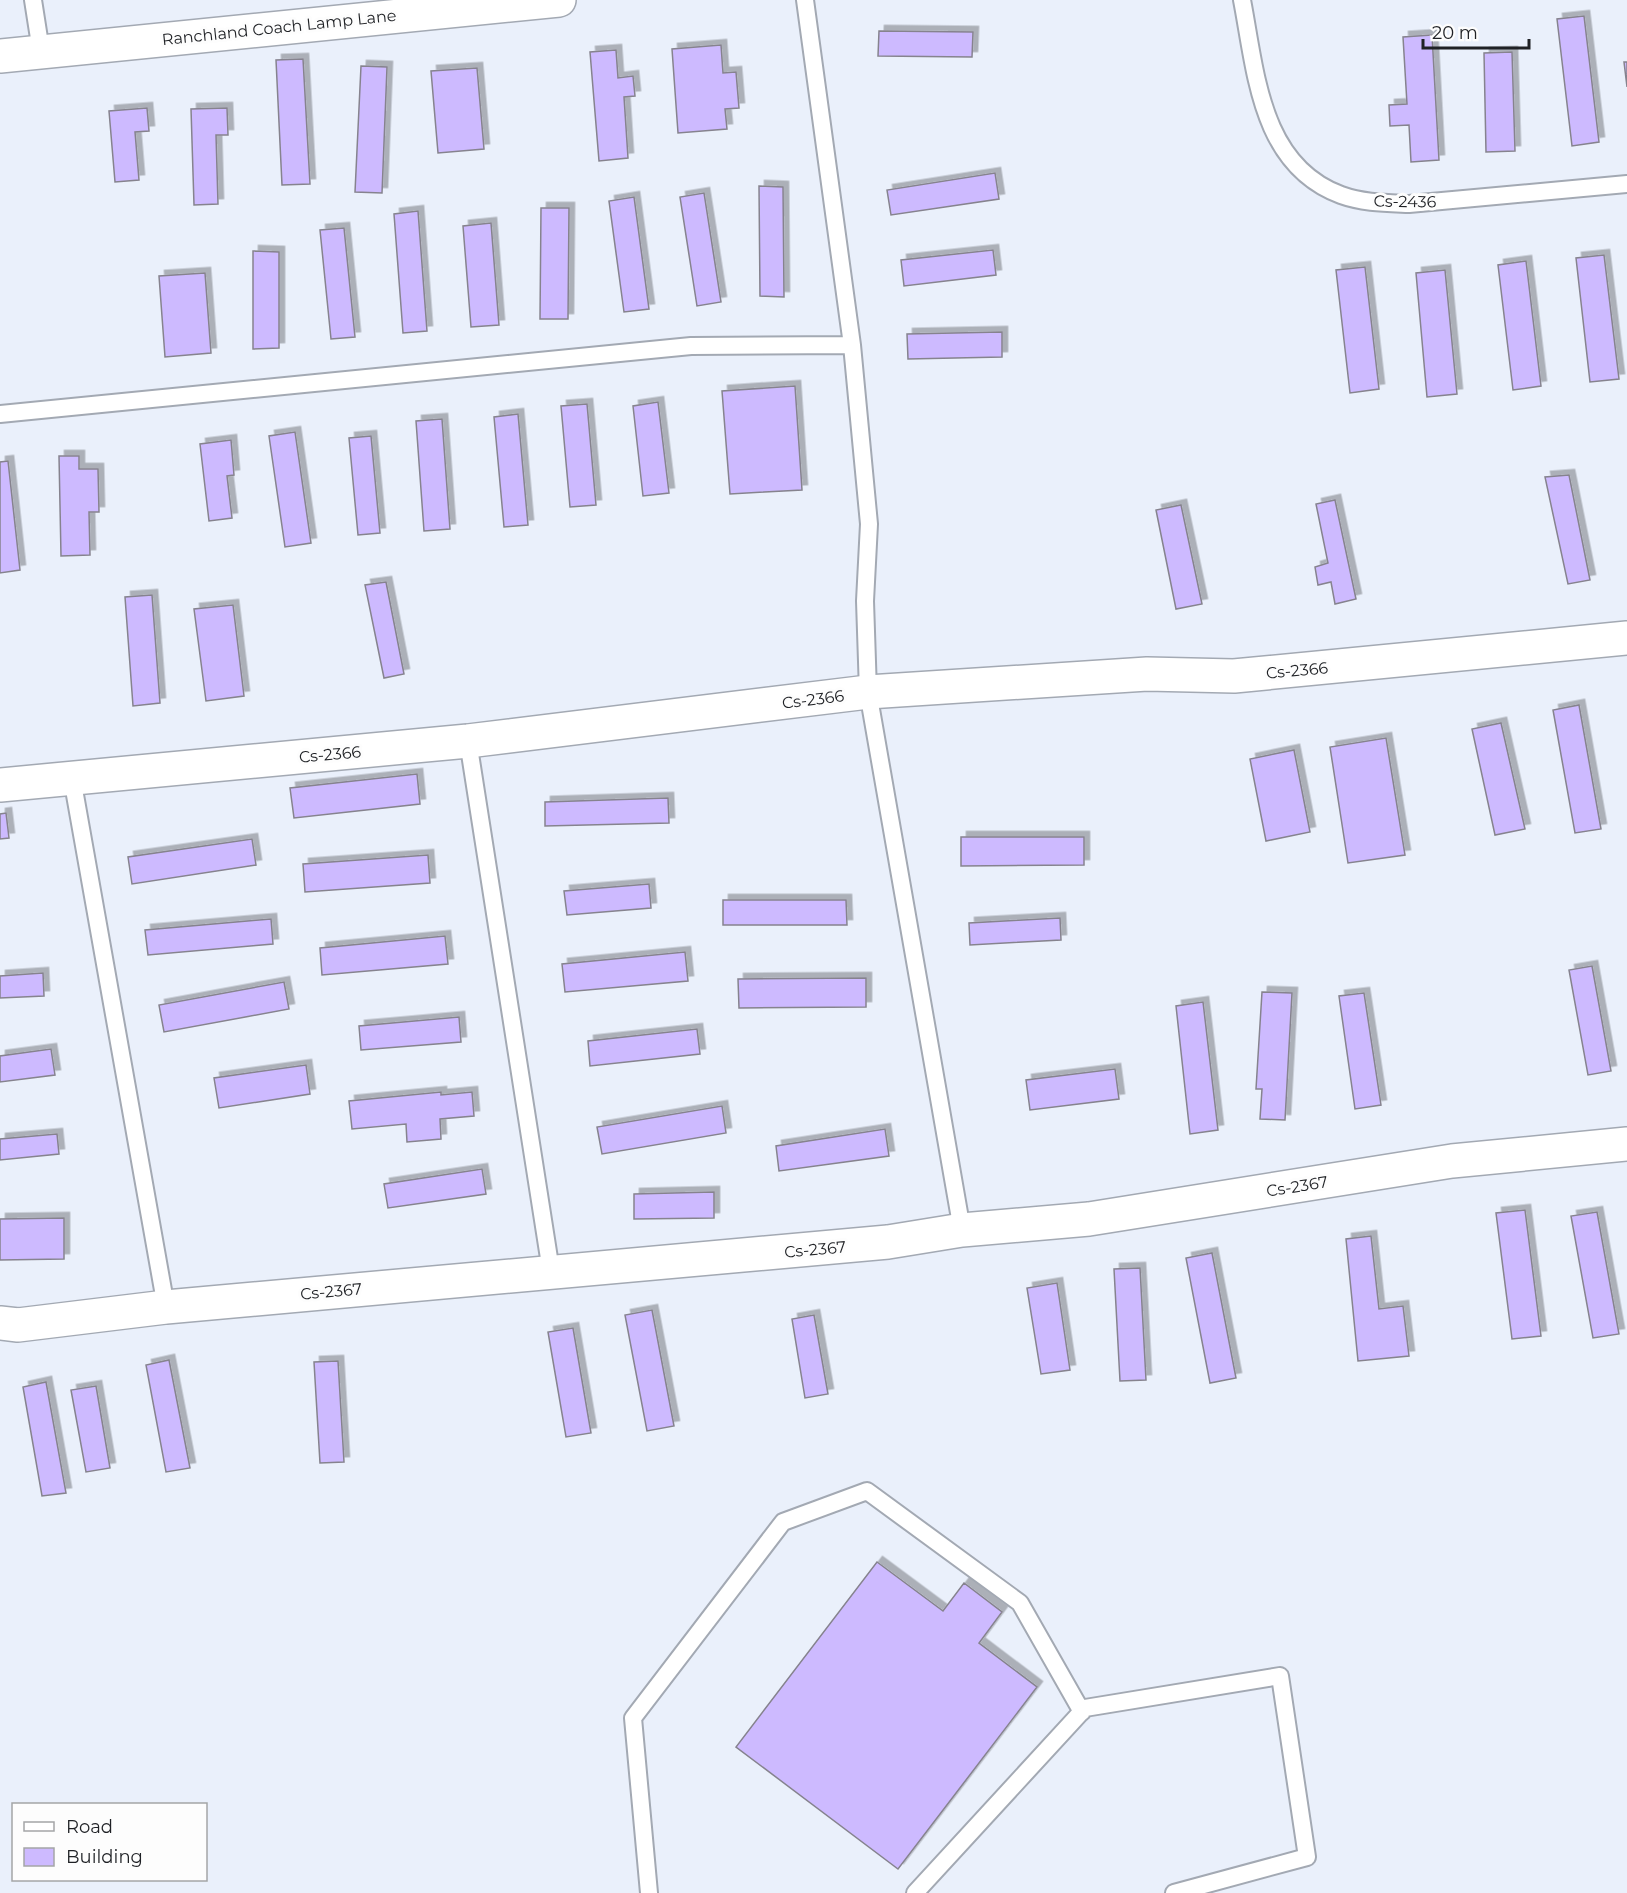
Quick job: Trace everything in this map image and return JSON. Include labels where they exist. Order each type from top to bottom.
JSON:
[{"type":"street","name":"Ranchland Coach Lamp Lane","points":[[0,56],[34,54],[41,51],[421,6],[559,0]]},
{"type":"street","name":"Cs-2366","points":[[0,785],[468,741],[868,692],[1147,674],[1234,676],[1627,638]]},
{"type":"street","name":"Cs-2367","points":[[0,1323],[18,1324],[166,1306],[888,1242],[962,1230],[1089,1219],[1452,1161],[1627,1144]]},
{"type":"lane","points":[[33,0],[41,51]]},
{"type":"lane","points":[[805,0],[852,345],[868,524],[865,601],[868,692],[962,1230]]},
{"type":"lane","name":"Cs-2436","points":[[1242,0],[1259,90],[1268,123],[1285,154],[1310,178],[1340,194],[1374,203],[1409,204],[1627,184]]},
{"type":"lane","points":[[0,414],[692,346],[852,345]]},
{"type":"lane","points":[[468,741],[551,1271]]},
{"type":"lane","points":[[72,778],[166,1306]]},
{"type":"lane","points":[[649,1893],[633,1718],[783,1522],[867,1491],[1020,1603],[1082,1712]]},
{"type":"lane","points":[[915,1893],[1085,1708],[1280,1676],[1307,1857],[1174,1893]]},
{"type":"building","points":[[1584,16],[1599,142],[1572,146],[1557,19]]},
{"type":"building","points":[[879,31],[973,32],[972,57],[878,56]]},
{"type":"building","points":[[1432,35],[1439,160],[1411,162],[1409,125],[1390,126],[1389,105],[1407,104],[1403,37]]},
{"type":"building","points":[[721,45],[723,73],[736,72],[739,108],[725,109],[727,129],[678,133],[672,49]]},
{"type":"building","points":[[616,50],[618,78],[633,76],[635,96],[624,97],[628,158],[599,161],[590,52]]},
{"type":"building","points":[[1512,52],[1515,151],[1486,152],[1484,53]]},
{"type":"building","points":[[303,59],[310,184],[282,185],[276,60]]},
{"type":"building","points":[[1624,62],[1627,62],[1627,87]]},
{"type":"building","points":[[361,66],[387,67],[382,193],[355,192]]},
{"type":"building","points":[[477,68],[484,149],[438,153],[431,71]]},
{"type":"building","points":[[147,108],[149,131],[135,132],[139,180],[115,182],[109,111]]},
{"type":"building","points":[[227,108],[228,135],[216,135],[218,204],[194,205],[191,109]]},
{"type":"building","points":[[995,173],[999,199],[891,215],[887,190]]},
{"type":"building","points":[[759,186],[783,187],[784,297],[760,296]]},
{"type":"building","points":[[704,193],[721,302],[697,306],[680,197]]},
{"type":"building","points":[[634,197],[649,309],[624,312],[609,201]]},
{"type":"building","points":[[541,208],[569,208],[568,319],[540,319]]},
{"type":"building","points":[[418,211],[427,331],[403,333],[394,214]]},
{"type":"building","points":[[491,223],[499,325],[471,327],[463,226]]},
{"type":"building","points":[[344,228],[355,337],[331,339],[320,230]]},
{"type":"building","points":[[993,250],[996,275],[904,286],[901,260]]},
{"type":"building","points":[[253,251],[279,252],[279,348],[253,349]]},
{"type":"building","points":[[1604,255],[1619,379],[1590,382],[1576,258]]},
{"type":"building","points":[[1526,261],[1541,386],[1513,390],[1498,265]]},
{"type":"building","points":[[1365,267],[1379,389],[1350,393],[1336,270]]},
{"type":"building","points":[[1445,270],[1457,394],[1427,397],[1416,273]]},
{"type":"building","points":[[205,273],[211,353],[165,357],[159,276]]},
{"type":"building","points":[[1002,332],[1002,357],[908,359],[907,334]]},
{"type":"building","points":[[795,386],[802,490],[730,494],[722,391]]},
{"type":"building","points":[[658,402],[669,493],[643,496],[633,406]]},
{"type":"building","points":[[587,404],[596,505],[570,507],[561,406]]},
{"type":"building","points":[[518,414],[528,525],[504,527],[494,417]]},
{"type":"building","points":[[442,419],[450,529],[424,531],[416,421]]},
{"type":"building","points":[[295,432],[311,543],[285,547],[269,436]]},
{"type":"building","points":[[371,436],[380,533],[358,535],[349,438]]},
{"type":"building","points":[[231,440],[234,475],[227,476],[232,518],[209,521],[200,444]]},
{"type":"building","points":[[59,456],[79,456],[79,469],[98,469],[99,512],[89,512],[90,555],[61,556]]},
{"type":"building","points":[[8,461],[20,570],[0,573],[0,462]]},
{"type":"building","points":[[1569,475],[1590,580],[1568,584],[1545,477]]},
{"type":"building","points":[[1335,500],[1356,599],[1335,604],[1331,582],[1318,585],[1315,567],[1328,563],[1316,504]]},
{"type":"building","points":[[1181,505],[1202,604],[1176,609],[1156,510]]},
{"type":"building","points":[[386,582],[404,674],[384,678],[365,585]]},
{"type":"building","points":[[152,595],[160,703],[133,706],[125,597]]},
{"type":"building","points":[[233,605],[244,696],[206,701],[194,609]]},
{"type":"building","points":[[1579,705],[1601,829],[1575,833],[1553,710]]},
{"type":"building","points":[[1501,723],[1525,829],[1495,835],[1472,729]]},
{"type":"building","points":[[1386,738],[1405,855],[1348,863],[1330,747]]},
{"type":"building","points":[[1294,750],[1310,832],[1266,841],[1250,759]]},
{"type":"building","points":[[417,774],[420,804],[294,818],[290,788]]},
{"type":"building","points":[[668,798],[669,823],[545,826],[545,802]]},
{"type":"building","points":[[6,813],[9,838],[0,839],[0,814]]},
{"type":"building","points":[[961,837],[1084,837],[1084,865],[961,866]]},
{"type":"building","points":[[252,839],[256,865],[132,884],[128,857]]},
{"type":"building","points":[[428,855],[430,883],[305,892],[303,864]]},
{"type":"building","points":[[649,884],[651,908],[567,915],[564,891]]},
{"type":"building","points":[[723,900],[846,900],[847,925],[723,925]]},
{"type":"building","points":[[1060,918],[1061,940],[970,945],[969,923]]},
{"type":"building","points":[[271,919],[273,944],[148,955],[145,930]]},
{"type":"building","points":[[445,936],[448,964],[322,975],[320,948]]},
{"type":"building","points":[[685,952],[688,981],[565,992],[562,964]]},
{"type":"building","points":[[1592,966],[1611,1071],[1588,1075],[1569,970]]},
{"type":"building","points":[[43,973],[44,996],[0,998],[0,976]]},
{"type":"building","points":[[866,978],[866,1007],[739,1008],[738,979]]},
{"type":"building","points":[[284,982],[289,1009],[164,1032],[159,1005]]},
{"type":"building","points":[[1262,992],[1292,993],[1285,1120],[1260,1119],[1262,1089],[1256,1089]]},
{"type":"building","points":[[1364,993],[1381,1105],[1355,1109],[1339,996]]},
{"type":"building","points":[[1203,1002],[1218,1130],[1190,1134],[1176,1006]]},
{"type":"building","points":[[459,1017],[461,1042],[361,1050],[359,1026]]},
{"type":"building","points":[[697,1029],[700,1054],[590,1066],[588,1041]]},
{"type":"building","points":[[51,1049],[55,1075],[0,1082],[0,1056]]},
{"type":"building","points":[[306,1065],[310,1094],[219,1108],[214,1078]]},
{"type":"building","points":[[1115,1069],[1119,1099],[1030,1110],[1026,1080]]},
{"type":"building","points":[[441,1092],[441,1095],[472,1092],[474,1116],[440,1119],[441,1139],[407,1142],[406,1124],[352,1129],[349,1101]]},
{"type":"building","points":[[722,1106],[726,1133],[602,1154],[597,1127]]},
{"type":"building","points":[[885,1129],[889,1156],[779,1171],[776,1146]]},
{"type":"building","points":[[57,1134],[59,1154],[0,1160],[0,1139]]},
{"type":"building","points":[[482,1169],[486,1194],[388,1208],[384,1184]]},
{"type":"building","points":[[714,1192],[714,1218],[634,1219],[634,1194]]},
{"type":"building","points":[[1525,1210],[1541,1336],[1512,1339],[1496,1213]]},
{"type":"building","points":[[1597,1212],[1619,1334],[1593,1338],[1571,1216]]},
{"type":"building","points":[[64,1218],[64,1259],[0,1260],[0,1219]]},
{"type":"building","points":[[1371,1236],[1379,1309],[1403,1306],[1409,1356],[1358,1361],[1346,1239]]},
{"type":"building","points":[[1212,1253],[1236,1378],[1210,1383],[1186,1258]]},
{"type":"building","points":[[1140,1268],[1146,1380],[1120,1381],[1114,1269]]},
{"type":"building","points":[[1057,1283],[1070,1370],[1041,1374],[1027,1288]]},
{"type":"building","points":[[652,1310],[674,1426],[647,1431],[625,1315]]},
{"type":"building","points":[[814,1315],[828,1394],[805,1398],[792,1319]]},
{"type":"building","points":[[573,1328],[591,1433],[566,1437],[548,1332]]},
{"type":"building","points":[[169,1360],[190,1468],[166,1472],[146,1365]]},
{"type":"building","points":[[338,1361],[344,1462],[320,1463],[314,1362]]},
{"type":"building","points":[[46,1382],[66,1493],[42,1496],[23,1387]]},
{"type":"building","points":[[96,1386],[110,1468],[86,1472],[71,1390]]},
{"type":"building","points":[[877,1562],[943,1611],[964,1583],[1002,1612],[979,1643],[1037,1687],[898,1869],[736,1747]]}]
